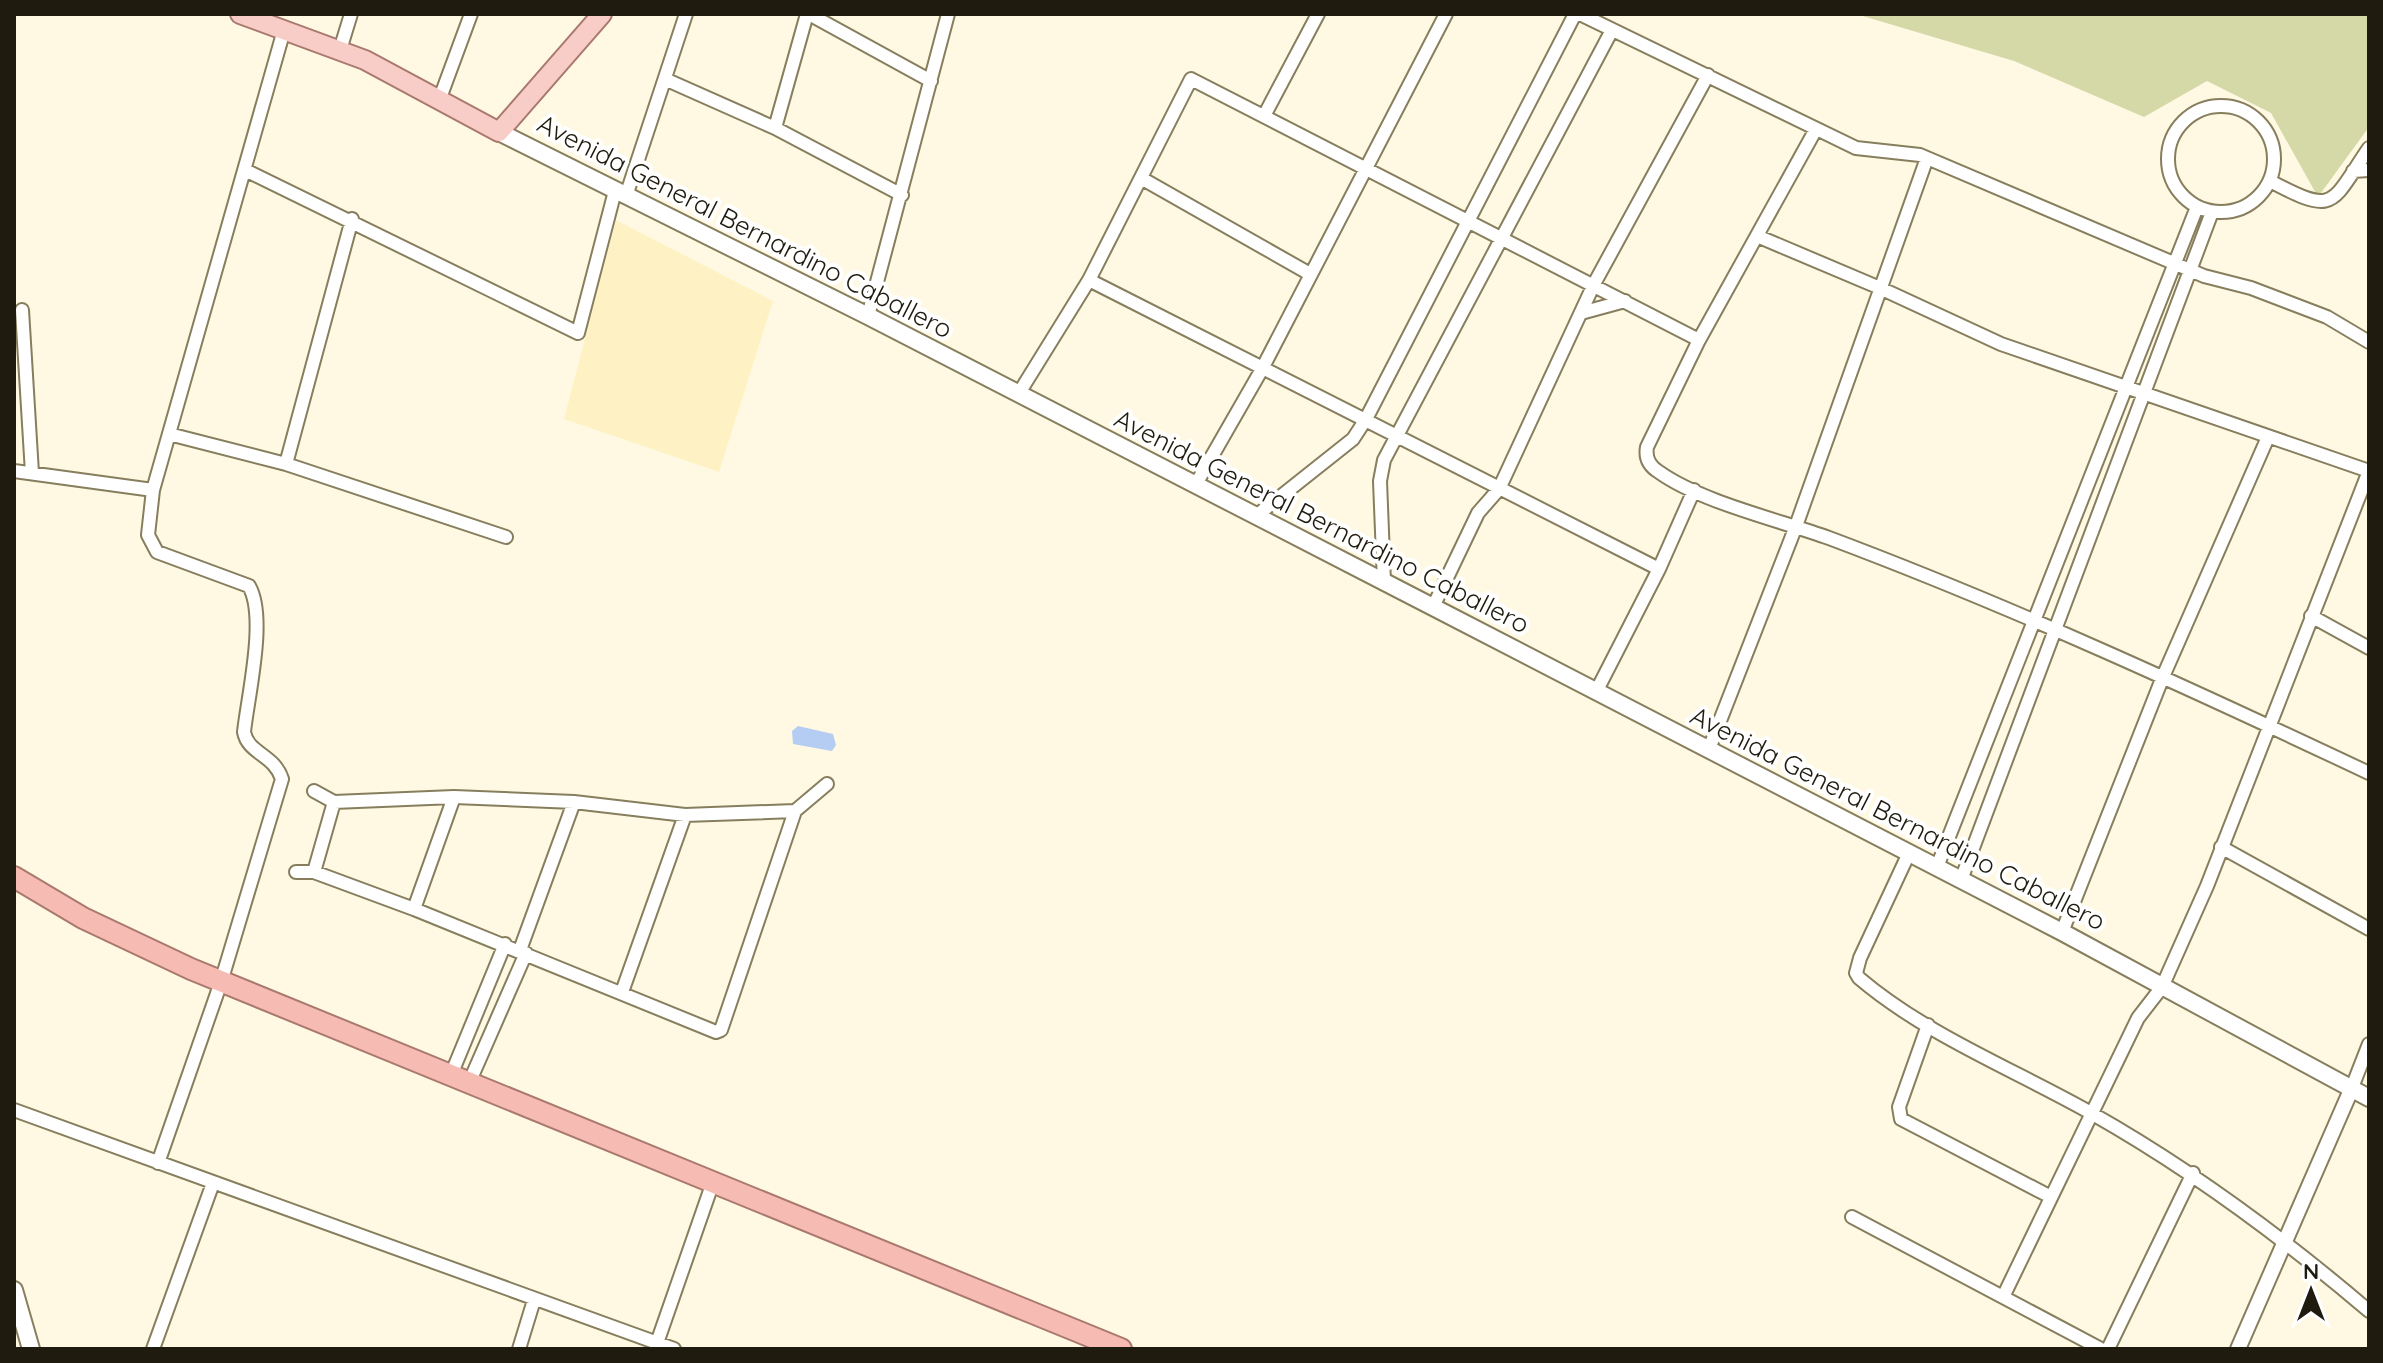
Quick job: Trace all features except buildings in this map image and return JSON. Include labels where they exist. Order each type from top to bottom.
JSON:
[{"type":"highway","points":[[14,877],[83,918],[221,982],[1121,1349]]},
{"type":"main road","name":"Avenida General Bernardino Caballero","points":[[240,14],[340,50],[440,98],[499,132],[1019,393],[1937,867],[2369,1098]]},
{"type":"main road","points":[[499,132],[602,14]]},
{"type":"main road","points":[[14,1290],[31,1349]]},
{"type":"street","points":[[340,50],[351,14]]},
{"type":"street","points":[[440,98],[471,14]]},
{"type":"street","points":[[245,170],[352,219],[578,333],[621,193],[667,80],[686,14]]},
{"type":"street","points":[[775,128],[808,14],[931,81]]},
{"type":"street","points":[[868,316],[948,14]]},
{"type":"street","points":[[1264,116],[1318,14]]},
{"type":"street","points":[[1196,484],[1262,369],[1446,14]]},
{"type":"street","points":[[1256,516],[1353,439],[1366,419],[1467,220],[1578,14],[1856,148],[1896,151],[1927,158],[2192,270],[2327,317],[2369,342]]},
{"type":"street","points":[[158,1163],[221,982],[282,779],[271,757],[252,747],[244,732],[257,612],[252,591],[249,586],[157,552],[148,535],[153,490],[284,30]]},
{"type":"street","points":[[1384,582],[1380,481],[1384,460],[1395,434],[1612,30]]},
{"type":"street","points":[[1433,607],[1478,513],[1499,489],[1594,284],[1708,75]]},
{"type":"street","points":[[1019,393],[1089,280],[1191,79],[1699,340]]},
{"type":"street","points":[[667,80],[775,128],[902,195]]},
{"type":"street","points":[[2229,107],[2253,117],[2265,129],[2273,146],[2275,163],[2270,181],[2261,196],[2246,207],[2229,212],[2212,212],[2197,207],[2183,198],[2168,168],[2173,135],[2196,112],[2229,107]]},
{"type":"street","points":[[1816,129],[1699,340],[1646,453],[1647,460],[1660,473],[1694,490],[1796,526],[2053,626],[2369,773]]},
{"type":"street","points":[[2270,181],[2320,204],[2332,200],[2369,148]]},
{"type":"street","points":[[1709,749],[1796,526],[1927,158]]},
{"type":"street","points":[[2353,171],[2369,170]]},
{"type":"street","points":[[1141,178],[1310,274]]},
{"type":"street","points":[[1937,867],[2197,207]]},
{"type":"street","points":[[1961,880],[2053,626],[2212,212]]},
{"type":"street","points":[[286,464],[352,219]]},
{"type":"street","points":[[1757,236],[2001,344],[2125,390],[2369,471],[2221,847],[2162,987],[2138,1018],[2003,1297]]},
{"type":"street","points":[[1089,280],[1659,569]]},
{"type":"street","points":[[1581,313],[1625,301]]},
{"type":"street","points":[[22,310],[32,473]]},
{"type":"street","points":[[169,434],[286,464],[506,537]]},
{"type":"street","points":[[2062,932],[2162,679],[2268,437]]},
{"type":"street","points":[[14,471],[153,490]]},
{"type":"street","points":[[1596,692],[1659,569],[1694,490]]},
{"type":"street","points":[[2311,616],[2369,648]]},
{"type":"street","points":[[296,872],[314,872],[505,944],[710,1032],[721,1030],[795,811],[827,784]]},
{"type":"street","points":[[314,791],[334,802],[454,797],[574,802],[685,815],[795,811]]},
{"type":"street","points":[[414,909],[454,797]]},
{"type":"street","points":[[314,872],[334,802]]},
{"type":"street","points":[[460,1079],[523,951],[574,802]]},
{"type":"street","points":[[622,992],[685,815]]},
{"type":"street","points":[[1951,833],[1975,843]]},
{"type":"street","points":[[2221,847],[2369,929]]},
{"type":"street","points":[[1909,853],[1856,973],[1928,1025],[2092,1113],[2193,1173],[2286,1241],[2369,1311]]},
{"type":"street","points":[[460,1079],[505,944]]},
{"type":"street","points":[[1928,1025],[1899,1107],[1901,1119],[2051,1197]]},
{"type":"street","points":[[2238,1349],[2369,1044]]},
{"type":"street","points":[[14,1110],[674,1349]]},
{"type":"street","points":[[2108,1349],[2193,1173]]},
{"type":"street","points":[[657,1343],[713,1182]]},
{"type":"street","points":[[153,1349],[213,1183]]},
{"type":"street","points":[[1852,1217],[2101,1349]]},
{"type":"street","points":[[519,1349],[534,1300]]},
{"type":"shaded area","points":[[616,220],[773,301],[719,472],[564,419]]},
{"type":"green space","points":[[1856,14],[2369,14],[2369,127],[2318,197],[2271,113],[2207,81],[2144,117],[2014,61]]},
{"type":"water","points":[[798,726],[833,734],[836,745],[832,751],[793,744],[792,731]]}]
